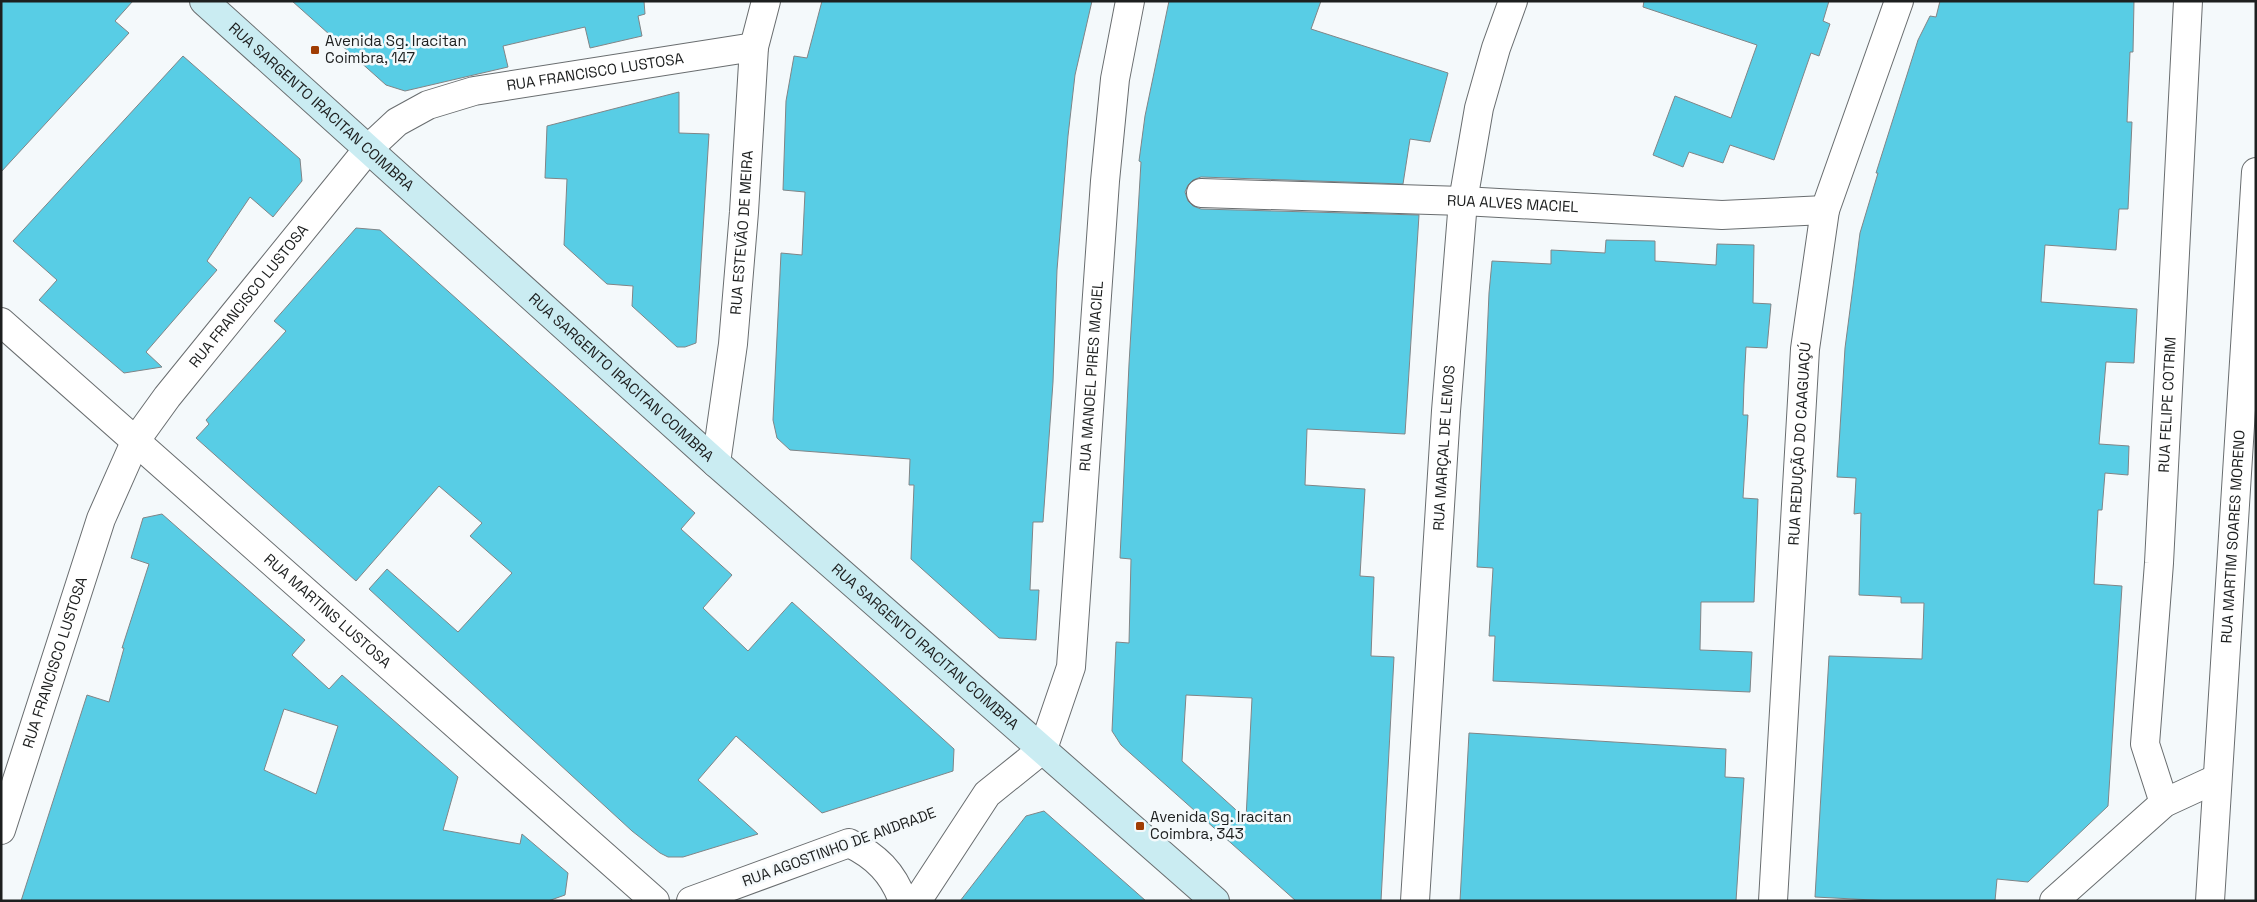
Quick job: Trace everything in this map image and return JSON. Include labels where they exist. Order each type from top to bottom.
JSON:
[{"type":"street","name":"RUA SARGENTO IRACITAN COIMBRA","points":[[204,1],[716,462],[1215,901]]},
{"type":"street","name":"RUA ESTEVÃO DE MEIRA","points":[[716,462],[733,344],[744,212],[754,47],[766,1]]},
{"type":"street","name":"RUA MANOEL PIRES MACIEL","points":[[1043,749],[1071,668],[1104,181],[1115,79],[1130,1]]},
{"type":"street","name":"RUA MARÇAL DE LEMOS","points":[[1415,901],[1446,411],[1463,201],[1479,108],[1496,48],[1513,1]]},
{"type":"street","name":"RUA REDUÇÃO DO CAAGUAÇÚ","points":[[1773,901],[1805,349],[1825,210],[1899,1]]},
{"type":"street","name":"RUA FELIPE COTRIM","points":[[2164,804],[2145,744],[2159,554],[2188,1]]},
{"type":"street","name":"RUA FRANCISCO LUSTOSA","points":[[1,830],[101,519],[136,440],[167,397],[368,149],[397,122],[428,105],[474,91],[754,47]]},
{"type":"street","name":"RUA MARTIM SOARES MORENO","points":[[2210,901],[2216,779],[2256,172]]},
{"type":"street","name":"RUA ALVES MACIEL","points":[[1201,193],[1463,201],[1722,215],[1825,210]]},
{"type":"street","name":"RUA MARTINS LUSTOSA","points":[[1,322],[655,901]]},
{"type":"street","points":[[917,901],[987,794],[1043,749]]},
{"type":"street","points":[[2054,901],[2164,804],[2216,779]]},
{"type":"street","points":[[849,843],[864,850],[882,864],[897,884],[903,901]]},
{"type":"street","name":"RUA AGOSTINHO DE ANDRADE","points":[[691,901],[849,843]]},
{"type":"path","name":"RUA AGOSTINHO DE ANDRADE","points":[[849,843],[987,794]]},
{"type":"building","points":[[1,1],[133,1],[115,21],[129,33],[1,172]]},
{"type":"building","points":[[292,1],[644,1],[645,14],[638,16],[642,36],[590,48],[585,27],[503,46],[508,67],[405,91],[386,85]]},
{"type":"building","points":[[822,1],[1092,1],[1075,75],[1068,136],[1057,270],[1053,382],[1043,522],[1033,522],[1030,590],[1039,590],[1036,640],[999,638],[911,559],[914,485],[909,485],[910,459],[790,450],[777,438],[773,420],[781,253],[802,255],[805,192],[783,190],[786,101],[794,56],[807,58]]},
{"type":"building","points":[[1169,1],[1321,1],[1311,29],[1448,73],[1430,142],[1410,139],[1403,184],[1201,177],[1193,180],[1185,192],[1188,201],[1193,206],[1201,209],[1419,215],[1405,434],[1307,429],[1305,485],[1365,489],[1360,576],[1374,577],[1371,656],[1394,657],[1381,901],[1296,901],[1121,745],[1112,731],[1116,642],[1129,643],[1131,559],[1120,558],[1141,162],[1139,161],[1145,116]],"holes":[[[1186,695],[1252,698],[1246,819],[1182,761]]]},
{"type":"building","points":[[1644,1],[1829,1],[1823,21],[1830,24],[1819,56],[1811,53],[1774,160],[1730,145],[1723,163],[1689,152],[1683,167],[1653,155],[1675,96],[1731,118],[1757,45],[1643,7]]},
{"type":"building","points":[[1940,1],[2134,1],[2133,52],[2130,52],[2127,122],[2132,122],[2128,209],[2119,209],[2116,250],[2045,245],[2041,302],[2137,309],[2134,363],[2106,362],[2099,444],[2129,446],[2128,475],[2105,473],[2102,510],[2098,510],[2094,584],[2122,586],[2108,806],[2028,882],[1997,879],[1995,901],[1892,901],[1815,897],[1829,656],[1922,659],[1924,603],[1901,603],[1901,597],[1859,595],[1861,513],[1854,514],[1856,478],[1837,477],[1845,348],[1860,233],[1878,173],[1876,173],[1918,40],[1930,16],[1936,17]]},
{"type":"building","points":[[183,56],[300,159],[302,181],[273,217],[250,197],[207,261],[217,270],[146,352],[162,367],[124,373],[39,300],[57,280],[13,241]]},
{"type":"building","points":[[679,92],[679,133],[709,134],[696,343],[685,347],[677,347],[632,306],[633,286],[607,284],[564,245],[567,179],[545,178],[547,126]]},
{"type":"building","points":[[356,228],[380,230],[695,513],[681,529],[732,575],[703,608],[748,651],[792,602],[954,749],[953,771],[822,813],[736,736],[698,780],[758,834],[683,857],[668,857],[632,831],[369,589],[387,569],[458,632],[512,573],[470,536],[482,523],[439,486],[356,581],[196,438],[209,424],[206,420],[286,331],[274,321]]},
{"type":"building","points":[[1606,240],[1655,241],[1655,261],[1716,265],[1717,244],[1754,245],[1753,303],[1771,304],[1767,348],[1746,347],[1743,415],[1748,415],[1743,498],[1758,499],[1754,602],[1701,602],[1700,650],[1752,652],[1750,692],[1493,681],[1495,636],[1489,636],[1493,568],[1477,567],[1492,261],[1551,264],[1551,250],[1605,253]]},
{"type":"building","points":[[162,514],[305,640],[292,655],[329,689],[342,675],[458,777],[443,830],[520,844],[522,834],[568,873],[565,895],[548,901],[21,901],[87,695],[109,702],[124,648],[122,648],[149,564],[131,558],[143,518]],"holes":[[[284,709],[338,726],[316,794],[264,770]]]},
{"type":"building","points":[[1469,733],[1726,749],[1725,777],[1744,778],[1736,901],[1460,901]]},
{"type":"building","points":[[1044,811],[1146,901],[960,901],[1026,816]]},
{"type":"place","name":"Avenida Sg. Iracitan Coimbra, 147","points":[[315,50]]},
{"type":"place","name":"Avenida Sg. Iracitan Coimbra, 343","points":[[1140,826]]}]
